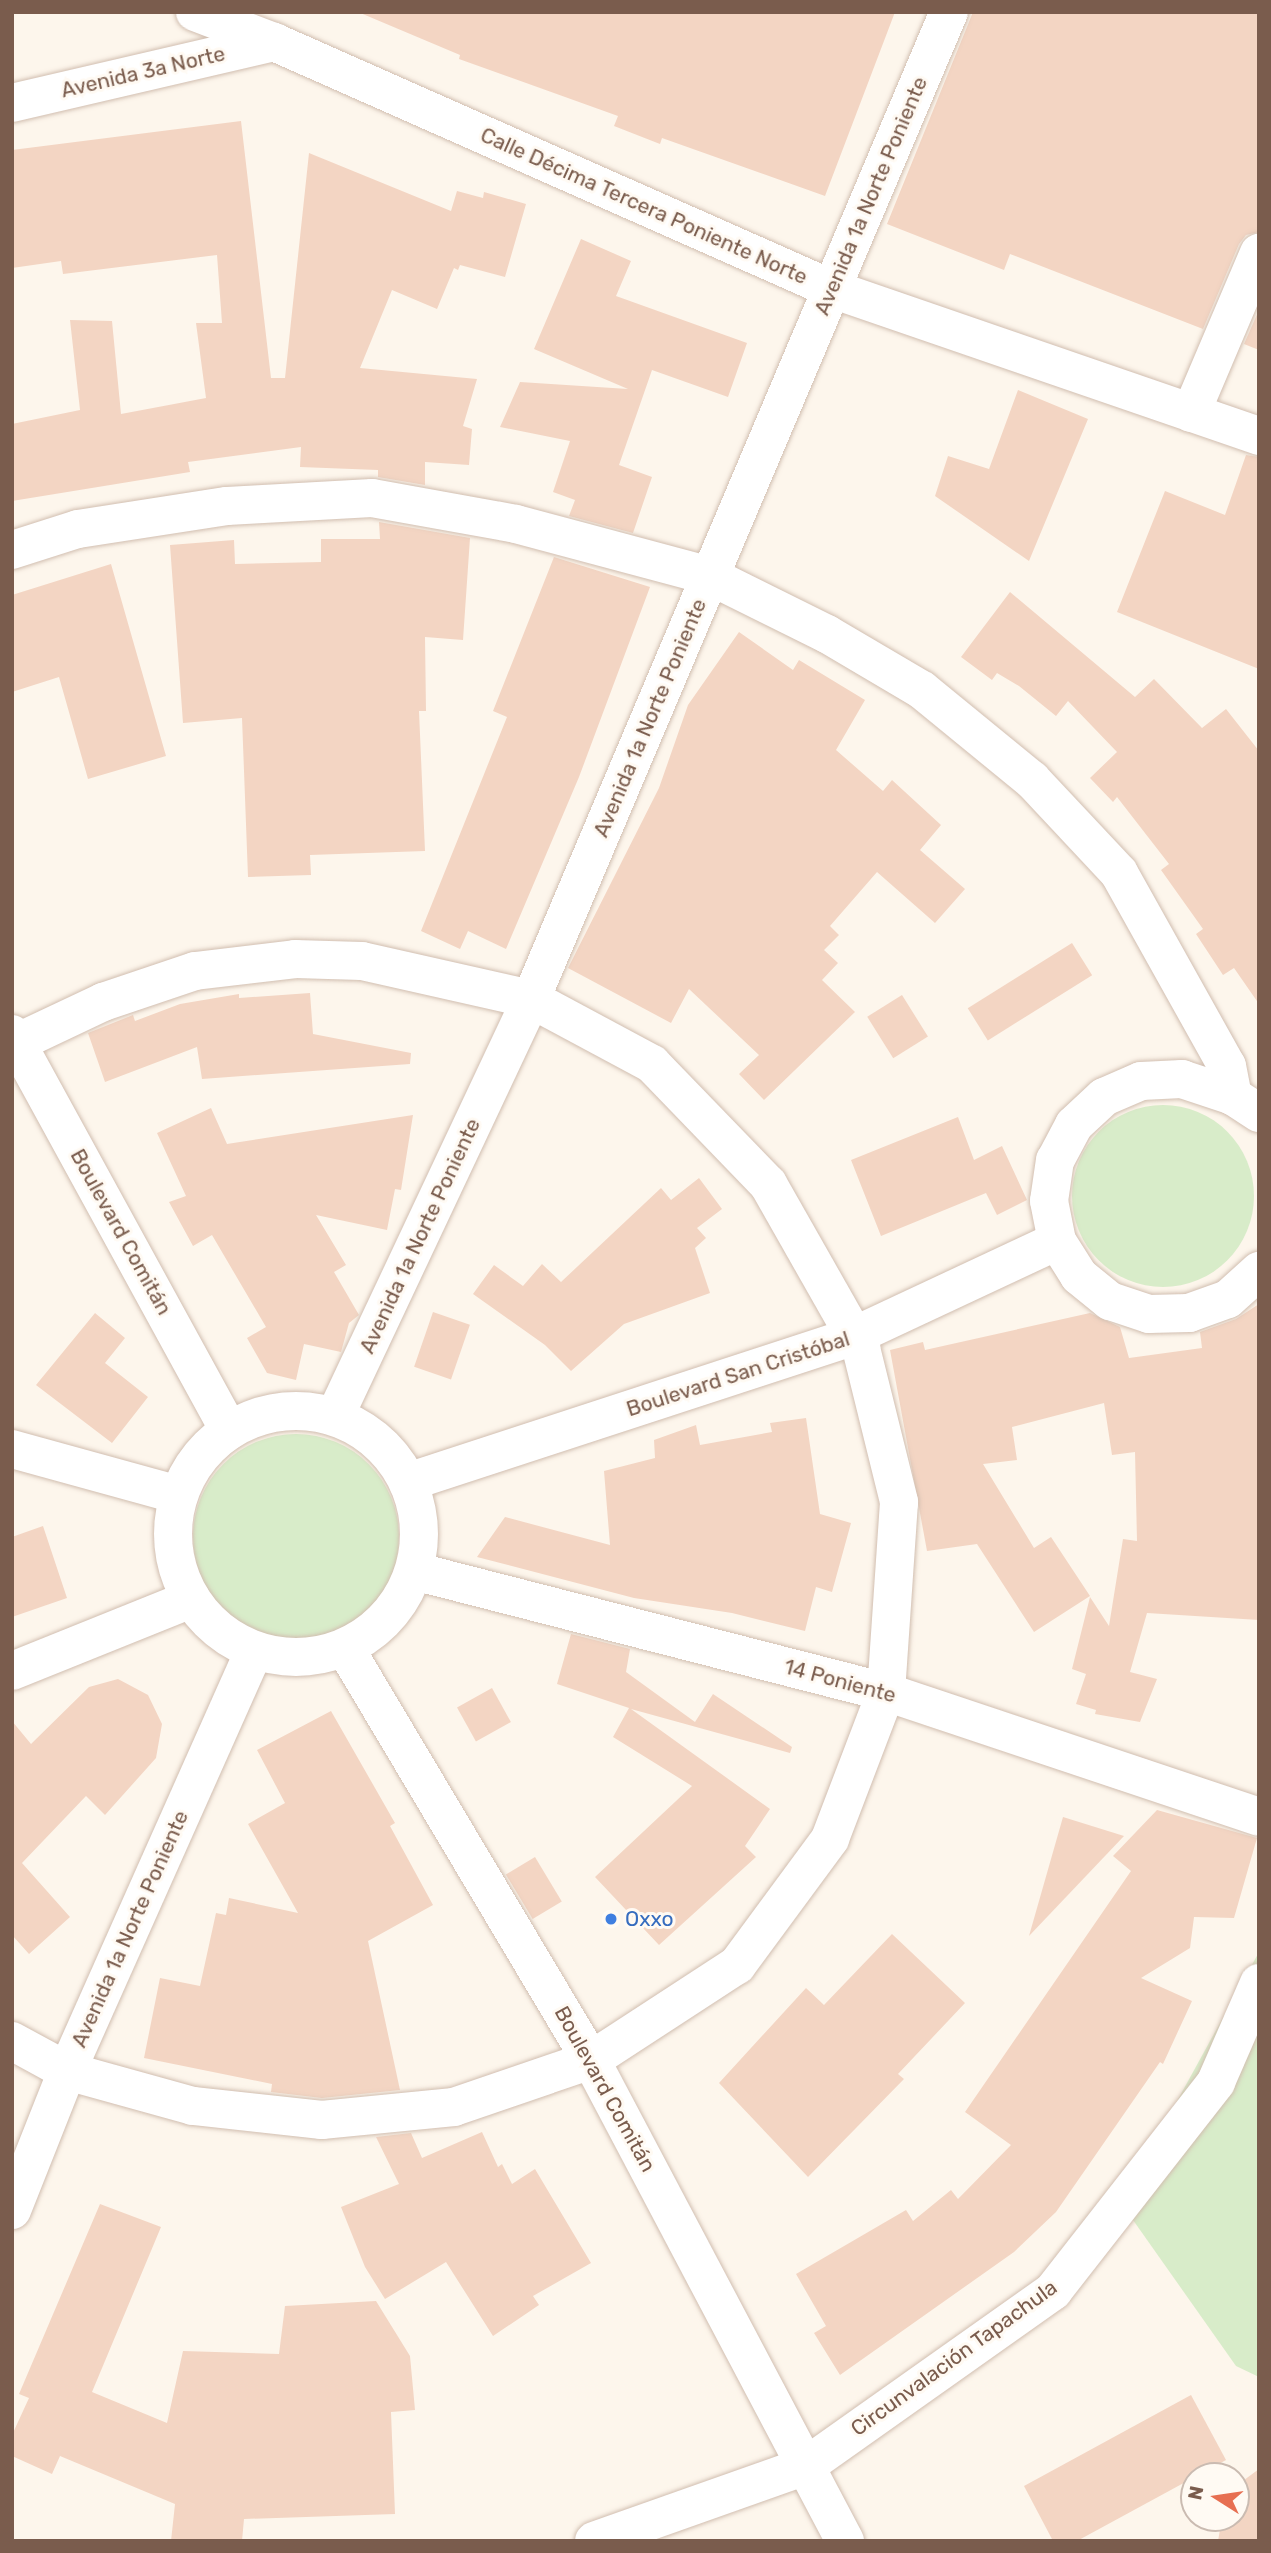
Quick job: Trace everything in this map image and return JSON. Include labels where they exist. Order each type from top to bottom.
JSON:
[{"type":"street","name":"Calle Décima Tercera Poniente Norte","points":[[195,12],[280,27],[831,289],[1259,436]]},
{"type":"street","name":"Avenida 1a Norte Poniente","points":[[335,1416],[531,999],[949,12]]},
{"type":"street","name":"Avenida 3a Norte","points":[[12,103],[280,27]]},
{"type":"street","points":[[1191,413],[1259,253]]},
{"type":"street","points":[[12,550],[78,529],[227,506],[372,498],[516,524],[710,576],[827,634],[922,690],[1032,780],[1119,873],[1246,1104]]},
{"type":"street","points":[[12,2041],[67,2071],[193,2106],[322,2120],[454,2107],[592,2060],[737,1965],[830,1839],[886,1692],[900,1502],[855,1336],[768,1184],[652,1063],[531,999],[362,961],[295,959],[195,971],[103,1002],[14,1041]]},
{"type":"street","name":"Boulevard Comitán","points":[[14,1041],[229,1430]]},
{"type":"street","points":[[1246,1104],[1182,1079],[1141,1081],[1104,1097],[1073,1125],[1055,1160],[1049,1201],[1058,1241],[1079,1276],[1110,1301],[1149,1314],[1189,1313],[1228,1298],[1259,1271]]},
{"type":"street","name":"Boulevard San Cristóbal","points":[[408,1482],[855,1336],[1058,1241]]},
{"type":"street","points":[[299,1410],[335,1416],[365,1431],[382,1446],[408,1482],[417,1510],[419,1541],[414,1571],[391,1612],[375,1629],[345,1648],[316,1656],[284,1657],[254,1651],[225,1635],[191,1599],[175,1558],[173,1530],[179,1495],[206,1450],[229,1430],[263,1415],[299,1410]]},
{"type":"street","points":[[12,1448],[179,1495]]},
{"type":"street","name":"14 Poniente","points":[[414,1571],[886,1692],[1259,1817]]},
{"type":"street","points":[[12,1671],[191,1599]]},
{"type":"street","name":"Boulevard Comitán","points":[[345,1648],[592,2060],[845,2541]]},
{"type":"street","name":"Avenida 1a Norte Poniente","points":[[12,2210],[67,2071],[254,1651]]},
{"type":"street","name":"Circunvalación Tapachula","points":[[594,2541],[806,2466],[1053,2291],[1216,2082],[1259,1983]]},
{"type":"green space","points":[[1163,1105],[1181,1106],[1198,1112],[1228,1131],[1247,1161],[1253,1178],[1253,1214],[1247,1231],[1228,1261],[1198,1280],[1181,1286],[1163,1287],[1145,1286],[1128,1280],[1098,1261],[1079,1231],[1073,1214],[1072,1196],[1073,1178],[1079,1161],[1098,1131],[1128,1112],[1145,1106]]},
{"type":"green space","points":[[296,1434],[335,1442],[353,1451],[369,1464],[382,1480],[391,1498],[399,1537],[391,1576],[382,1594],[369,1610],[353,1623],[335,1632],[296,1640],[257,1632],[239,1623],[223,1610],[210,1594],[201,1576],[193,1537],[201,1498],[210,1480],[223,1464],[239,1451],[257,1442]]},
{"type":"green space","points":[[1259,1952],[1259,2377],[1236,2366],[1121,2203]]},
{"type":"building","points":[[358,12],[895,12],[825,196],[662,138],[660,144],[614,126],[618,116],[459,59],[460,55]]},
{"type":"building","points":[[973,12],[1259,12],[1259,232],[1246,235],[1239,244],[1203,329],[1010,254],[1004,270],[887,224]]},
{"type":"building","points":[[241,121],[271,378],[285,378],[309,153],[451,211],[457,191],[483,198],[484,192],[526,204],[505,277],[460,265],[458,270],[454,268],[437,309],[392,290],[360,368],[477,379],[463,426],[472,429],[469,465],[425,462],[425,485],[378,477],[378,470],[300,467],[301,447],[188,462],[190,472],[12,501],[12,424],[80,410],[70,320],[112,321],[121,414],[206,398],[196,323],[222,323],[217,255],[63,274],[61,261],[12,268],[12,150]]},
{"type":"building","points":[[581,239],[631,261],[616,296],[747,343],[728,397],[652,370],[619,465],[652,477],[633,533],[569,516],[575,500],[553,492],[570,441],[500,427],[520,382],[628,389],[534,349]]},
{"type":"building","points":[[1259,310],[1259,350],[1244,344]]},
{"type":"building","points":[[1018,390],[1088,419],[1029,561],[935,496],[948,456],[989,469]]},
{"type":"building","points":[[1246,455],[1259,457],[1259,669],[1117,612],[1165,491],[1225,515]]},
{"type":"building","points":[[379,522],[470,538],[463,640],[425,637],[426,711],[419,711],[425,851],[310,855],[311,875],[248,877],[242,718],[183,723],[170,545],[234,540],[235,564],[321,562],[321,539],[380,539]]},
{"type":"building","points":[[554,557],[650,587],[579,777],[506,949],[468,931],[460,949],[421,931],[507,717],[493,711]]},
{"type":"building","points":[[111,564],[166,756],[88,779],[59,677],[12,692],[12,595]]},
{"type":"building","points":[[1010,592],[1135,697],[1154,679],[1202,728],[1226,709],[1259,751],[1259,1004],[1234,968],[1223,975],[1196,934],[1203,929],[1161,870],[1169,864],[1117,797],[1113,802],[1090,778],[1117,752],[1068,701],[1056,716],[1019,686],[997,673],[992,680],[961,657]]},
{"type":"building","points":[[739,632],[793,670],[799,660],[865,700],[836,750],[883,791],[892,780],[941,825],[920,850],[965,889],[935,923],[877,872],[830,926],[839,935],[824,950],[838,963],[822,980],[855,1012],[764,1100],[739,1074],[759,1055],[689,989],[671,1023],[568,968],[659,788],[688,705]]},
{"type":"building","points":[[1072,943],[1092,975],[988,1040],[968,1008]]},
{"type":"building","points":[[310,993],[313,1034],[411,1053],[410,1064],[202,1079],[197,1047],[105,1082],[88,1033],[133,1015],[135,1021],[180,1004],[239,994],[239,998]]},
{"type":"building","points":[[902,995],[928,1037],[893,1058],[867,1017]]},
{"type":"building","points":[[211,1108],[227,1144],[413,1115],[401,1190],[395,1189],[387,1230],[316,1215],[346,1265],[334,1272],[359,1315],[349,1323],[341,1352],[304,1344],[296,1380],[267,1373],[247,1338],[266,1327],[212,1235],[193,1246],[169,1202],[186,1196],[157,1133]]},
{"type":"building","points":[[958,1117],[974,1160],[1002,1146],[1027,1200],[997,1215],[986,1193],[881,1236],[851,1160]]},
{"type":"building","points":[[699,1178],[722,1209],[697,1228],[706,1238],[695,1248],[710,1293],[624,1324],[571,1371],[545,1345],[473,1294],[494,1265],[523,1286],[542,1264],[561,1282],[661,1188],[671,1200]]},
{"type":"building","points":[[1259,1304],[1259,1620],[1147,1613],[1130,1672],[1157,1679],[1140,1722],[1095,1714],[1096,1710],[1076,1704],[1086,1674],[1072,1669],[1090,1597],[1109,1626],[1123,1539],[1137,1541],[1135,1452],[1112,1455],[1104,1403],[1012,1427],[1017,1460],[983,1464],[1034,1548],[1051,1537],[1090,1596],[1034,1632],[977,1544],[927,1551],[890,1350],[923,1342],[925,1350],[1090,1313],[1120,1327],[1129,1358],[1202,1348],[1200,1332],[1236,1319]]},
{"type":"building","points":[[433,1312],[470,1325],[451,1380],[414,1367]]},
{"type":"building","points":[[95,1313],[125,1338],[105,1363],[148,1397],[112,1443],[36,1385]]},
{"type":"building","points":[[806,1418],[820,1514],[851,1523],[832,1592],[816,1587],[805,1631],[732,1613],[634,1598],[477,1557],[505,1517],[610,1545],[604,1471],[655,1458],[654,1440],[696,1425],[700,1445],[772,1432],[770,1423]]},
{"type":"building","points":[[43,1526],[67,1598],[12,1617],[12,1537]]},
{"type":"building","points":[[571,1634],[630,1649],[626,1672],[695,1722],[713,1694],[792,1747],[790,1753],[631,1709],[770,1809],[745,1846],[756,1857],[659,1945],[595,1877],[692,1786],[613,1737],[629,1708],[557,1684]]},
{"type":"building","points":[[118,1679],[148,1695],[162,1724],[156,1758],[105,1815],[86,1796],[22,1863],[70,1917],[29,1954],[12,1935],[12,1721],[31,1744],[89,1687]]},
{"type":"building","points":[[492,1688],[511,1722],[476,1742],[457,1707]]},
{"type":"building","points":[[331,1711],[395,1823],[390,1826],[433,1905],[368,1941],[400,2090],[322,2098],[271,2092],[272,2084],[144,2058],[160,1978],[200,1986],[216,1913],[226,1915],[229,1898],[298,1913],[248,1824],[285,1803],[257,1750]]},
{"type":"building","points":[[1157,1810],[1257,1838],[1234,1918],[1194,1917],[1190,1948],[1141,1978],[1192,2001],[1163,2064],[1160,2062],[1056,2212],[1014,2252],[840,2375],[814,2333],[826,2326],[796,2274],[906,2210],[913,2221],[951,2190],[958,2199],[1011,2145],[965,2112],[1131,1871],[1113,1856]]},
{"type":"building","points":[[1063,1817],[1124,1836],[1029,1936]]},
{"type":"building","points":[[535,1857],[562,1902],[533,1919],[506,1875]]},
{"type":"building","points":[[892,1934],[965,2003],[898,2074],[904,2079],[808,2177],[719,2083],[806,1988],[824,2005]]},
{"type":"building","points":[[482,2132],[498,2167],[502,2164],[512,2184],[535,2169],[591,2263],[533,2296],[539,2305],[493,2336],[446,2262],[385,2299],[365,2267],[341,2207],[399,2184],[376,2137],[411,2133],[422,2158]]},
{"type":"building","points":[[100,2204],[161,2227],[92,2392],[167,2423],[183,2351],[279,2354],[285,2306],[376,2301],[410,2356],[415,2410],[391,2412],[395,2514],[244,2519],[242,2541],[171,2541],[175,2504],[60,2456],[52,2474],[12,2456],[12,2435],[29,2398],[19,2394]]},
{"type":"building","points":[[1191,2395],[1226,2460],[1180,2462],[1180,2485],[1077,2541],[1053,2541],[1024,2486]]},
{"type":"building","points":[[1259,2469],[1259,2541],[1218,2541],[1220,2532],[1250,2532],[1250,2476]]},
{"type":"place","name":"Oxxo","points":[[611,1919]]}]
